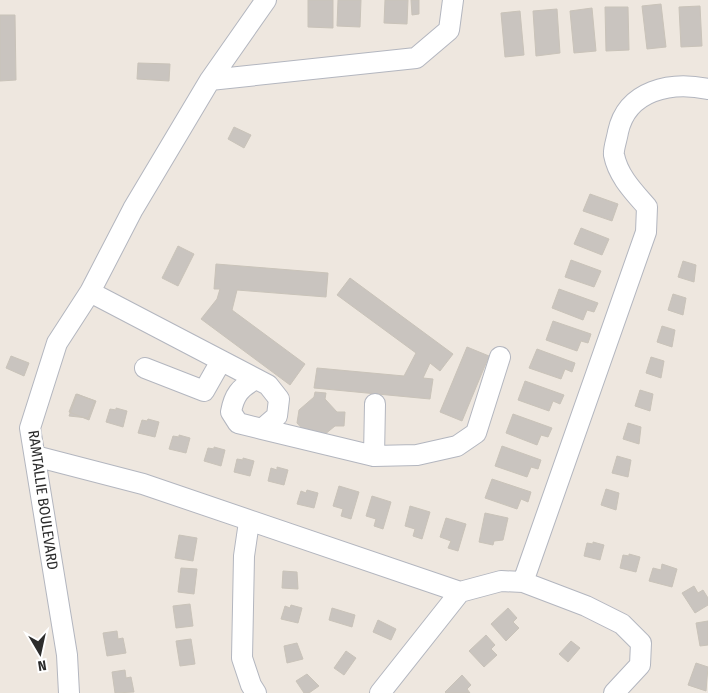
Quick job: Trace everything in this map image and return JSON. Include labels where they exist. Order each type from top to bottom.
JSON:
[{"type":"street","name":"RAMTALLIE BOULEVARD","points":[[69,693],[67,655],[30,428],[58,343],[90,292],[133,210],[210,80],[266,0]]},
{"type":"street","points":[[210,80],[416,58],[449,30],[453,0]]},
{"type":"street","points":[[523,582],[646,232],[647,207],[625,182],[613,154],[620,127],[630,107],[646,93],[689,84],[708,89]]},
{"type":"street","points":[[90,292],[254,380],[268,385],[279,400],[277,416],[262,429]]},
{"type":"street","points":[[254,380],[242,387],[234,397],[230,412],[238,423],[374,456],[417,455],[457,446],[476,433],[500,357]]},
{"type":"street","points":[[145,368],[204,391],[221,361]]},
{"type":"street","points":[[374,456],[375,404]]},
{"type":"street","points":[[35,456],[143,484],[249,522],[460,592],[501,582],[523,582],[586,606],[622,624],[641,643],[640,666],[614,693]]},
{"type":"street","points":[[249,522],[244,556],[242,658],[250,684],[256,693]]},
{"type":"street","points":[[380,693],[460,592]]},
{"type":"building","points":[[308,0],[333,0],[333,28],[308,27]]},
{"type":"building","points":[[338,0],[361,0],[360,27],[337,26]]},
{"type":"building","points":[[385,0],[408,0],[407,24],[384,23]]},
{"type":"building","points":[[411,0],[419,0],[419,14],[412,15]]},
{"type":"building","points":[[661,4],[666,47],[647,49],[642,6]]},
{"type":"building","points":[[700,6],[702,46],[681,47],[679,7]]},
{"type":"building","points":[[605,7],[628,7],[629,50],[606,51]]},
{"type":"building","points":[[592,8],[596,51],[574,53],[570,11]]},
{"type":"building","points":[[557,9],[560,53],[536,56],[533,11]]},
{"type":"building","points":[[520,11],[524,55],[505,57],[501,13]]},
{"type":"building","points":[[0,15],[15,15],[16,80],[0,81]]},
{"type":"building","points":[[138,63],[170,64],[169,81],[137,79]]},
{"type":"building","points":[[234,127],[251,135],[244,148],[228,139]]},
{"type":"building","points":[[590,194],[618,204],[612,221],[583,211]]},
{"type":"building","points":[[581,228],[609,239],[602,255],[574,244]]},
{"type":"building","points":[[178,246],[194,254],[178,286],[162,278]]},
{"type":"building","points":[[571,260],[601,271],[594,287],[565,277]]},
{"type":"building","points":[[683,261],[696,265],[694,282],[678,277]]},
{"type":"building","points":[[216,264],[328,273],[326,297],[237,290],[232,310],[305,364],[290,385],[201,319],[217,299],[220,289],[214,289]]},
{"type":"building","points":[[350,278],[453,354],[440,371],[430,363],[423,378],[433,379],[430,399],[314,388],[317,368],[404,376],[416,353],[337,295]]},
{"type":"building","points":[[559,289],[598,303],[594,312],[587,310],[583,320],[552,308]]},
{"type":"building","points":[[673,294],[686,298],[683,315],[668,310]]},
{"type":"building","points":[[553,321],[591,334],[588,343],[581,341],[577,351],[546,340]]},
{"type":"building","points":[[662,326],[675,330],[672,347],[657,342]]},
{"type":"building","points":[[467,347],[489,356],[462,421],[440,412]]},
{"type":"building","points":[[537,349],[575,363],[572,372],[565,369],[561,379],[529,368]]},
{"type":"building","points":[[11,356],[29,363],[24,376],[6,368]]},
{"type":"building","points":[[651,357],[664,361],[661,378],[646,373]]},
{"type":"building","points":[[525,381],[564,395],[560,404],[553,401],[549,411],[518,400]]},
{"type":"building","points":[[640,390],[653,394],[650,411],[635,406]]},
{"type":"building","points":[[315,392],[326,393],[325,399],[337,412],[345,412],[344,426],[335,426],[324,435],[308,435],[297,423],[299,410],[314,397]]},
{"type":"building","points":[[76,394],[96,401],[89,420],[69,412]]},
{"type":"building","points":[[77,394],[95,401],[88,418],[69,416]]},
{"type":"building","points":[[116,408],[127,411],[123,427],[106,422],[110,409],[116,410]]},
{"type":"building","points":[[513,414],[552,428],[548,437],[541,435],[537,445],[506,433]]},
{"type":"building","points":[[148,419],[159,422],[155,437],[138,433],[142,420],[147,421]]},
{"type":"building","points":[[628,423],[641,427],[639,444],[623,439]]},
{"type":"building","points":[[179,435],[190,438],[186,453],[169,449],[173,436],[179,437]]},
{"type":"building","points":[[502,446],[541,460],[538,469],[531,467],[527,477],[495,466]]},
{"type":"building","points":[[214,447],[225,450],[221,466],[204,461],[208,448],[214,449]]},
{"type":"building","points":[[617,456],[631,460],[628,477],[612,473]]},
{"type":"building","points":[[243,458],[254,461],[250,476],[234,472],[237,459],[243,460]]},
{"type":"building","points":[[277,467],[288,470],[284,485],[268,481],[271,468],[277,470]]},
{"type":"building","points":[[492,479],[531,492],[528,502],[521,499],[517,509],[485,498]]},
{"type":"building","points":[[339,486],[359,492],[351,519],[341,516],[343,509],[333,506]]},
{"type":"building","points":[[606,489],[619,493],[616,510],[601,505]]},
{"type":"building","points":[[307,490],[318,493],[314,508],[297,504],[301,491],[306,493]]},
{"type":"building","points":[[372,496],[391,502],[383,529],[374,526],[376,519],[366,516]]},
{"type":"building","points":[[410,506],[430,512],[422,539],[413,536],[415,529],[405,526]]},
{"type":"building","points":[[485,513],[508,518],[503,540],[494,541],[493,545],[479,542]]},
{"type":"building","points":[[446,518],[466,524],[458,551],[448,548],[451,541],[440,537]]},
{"type":"building","points":[[179,535],[197,538],[193,561],[175,558]]},
{"type":"building","points":[[593,542],[604,545],[600,560],[584,556],[587,543],[593,544]]},
{"type":"building","points":[[629,554],[640,557],[636,572],[620,568],[623,555],[629,556]]},
{"type":"building","points":[[662,564],[677,569],[672,587],[649,581],[653,568],[661,570]]},
{"type":"building","points":[[181,568],[197,569],[194,594],[178,592]]},
{"type":"building","points":[[283,571],[297,572],[298,589],[282,588]]},
{"type":"building","points":[[694,586],[698,593],[703,590],[708,598],[708,605],[695,613],[682,593]]},
{"type":"building","points":[[190,604],[193,626],[176,628],[173,606]]},
{"type":"building","points":[[291,605],[302,608],[298,623],[281,619],[285,606],[290,608]]},
{"type":"building","points":[[332,608],[355,615],[352,627],[329,620]]},
{"type":"building","points":[[508,608],[517,618],[513,622],[519,628],[506,641],[491,624]]},
{"type":"building","points":[[378,620],[396,629],[391,640],[373,632]]},
{"type":"building","points":[[708,621],[708,645],[700,646],[696,623]]},
{"type":"building","points":[[117,631],[118,639],[123,638],[126,653],[107,656],[103,633]]},
{"type":"building","points":[[486,635],[495,645],[491,649],[497,655],[484,667],[469,651]]},
{"type":"building","points":[[191,639],[195,664],[180,666],[176,641]]},
{"type":"building","points":[[571,641],[580,648],[568,662],[559,654]]},
{"type":"building","points":[[297,643],[303,659],[287,663],[284,646]]},
{"type":"building","points":[[346,651],[356,658],[344,675],[334,668]]},
{"type":"building","points":[[696,663],[708,667],[706,691],[688,685]]},
{"type":"building","points":[[125,670],[126,678],[131,677],[134,692],[115,693],[112,672]]},
{"type":"building","points":[[307,674],[319,686],[309,693],[304,693],[296,681]]},
{"type":"building","points":[[462,675],[471,685],[467,689],[470,693],[446,693],[445,692]]}]
